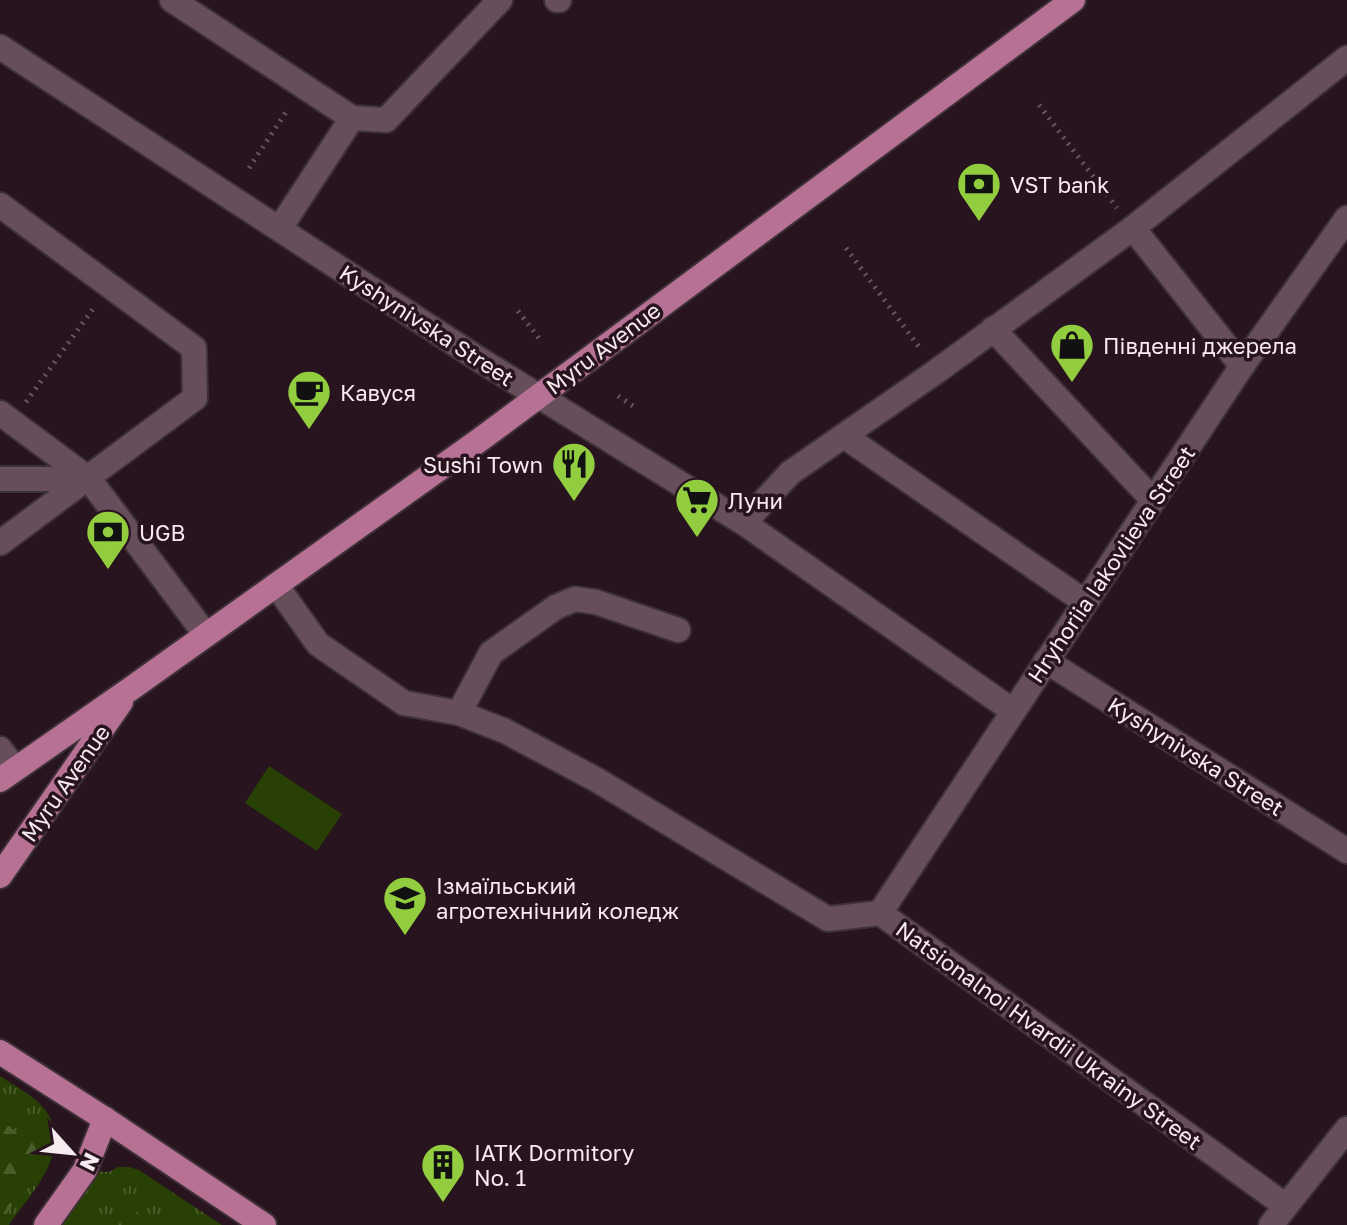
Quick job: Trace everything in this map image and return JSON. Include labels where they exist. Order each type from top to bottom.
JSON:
[{"type":"main road","name":"Myru Avenue","points":[[7,774],[538,396],[1073,0]]},
{"type":"main road","name":"Myru Avenue","points":[[0,876],[129,690]]},
{"type":"main road","points":[[0,1052],[264,1225]]},
{"type":"main road","points":[[46,1225],[85,1170],[105,1119]]},
{"type":"street","points":[[172,0],[352,118],[386,120],[500,0]]},
{"type":"street","name":"Kyshynivska Street","points":[[0,47],[538,396],[744,523],[1013,711]]},
{"type":"street","points":[[744,523],[790,473],[937,371],[1133,228],[1347,58]]},
{"type":"street","points":[[280,228],[352,118]]},
{"type":"street","points":[[0,205],[194,348],[195,398],[0,543]]},
{"type":"street","name":"Hryhoriia Iakovlieva Street","points":[[880,913],[1242,366],[1347,218]]},
{"type":"street","points":[[1133,228],[1242,366]]},
{"type":"street","points":[[993,329],[1153,500]]},
{"type":"street","points":[[6,418],[89,479],[206,635]]},
{"type":"street","points":[[844,436],[1085,602]]},
{"type":"street","points":[[0,479],[89,479]]},
{"type":"street","name":"Natsionalnoi Hvardii Ukrainy Street","points":[[276,585],[318,644],[404,703],[459,713],[505,731],[597,780],[828,919],[880,913],[1286,1206]]},
{"type":"street","points":[[459,713],[491,653],[556,607],[575,599],[596,602],[678,630]]},
{"type":"street","name":"Kyshynivska Street","points":[[1046,661],[1347,851]]},
{"type":"street","points":[[0,749],[7,774]]},
{"type":"street","points":[[1271,1225],[1347,1129]]},
{"type":"path","points":[[249,168],[304,86]]},
{"type":"path","points":[[1039,105],[1133,228]]},
{"type":"path","points":[[846,248],[937,371]]},
{"type":"path","points":[[6,418],[110,286]]},
{"type":"path","points":[[518,311],[542,342]]},
{"type":"path","points":[[618,396],[633,406]]},
{"type":"green space","points":[[269,766],[342,814],[317,851],[245,803]]},
{"type":"green space","points":[[0,1076],[41,1105],[51,1121],[55,1136],[48,1168],[9,1225],[0,1225]]},
{"type":"green space","points":[[0,1121],[43,1149],[45,1159],[0,1223]]},
{"type":"green space","points":[[118,1167],[139,1170],[222,1225],[61,1225],[91,1171],[109,1172]]},
{"type":"green space","points":[[129,1207],[155,1225],[117,1225]]},
{"type":"place","name":"VST bank","points":[[979,223]]},
{"type":"place","name":"Південні джерела","points":[[1072,384]]},
{"type":"place","name":"Кавуся","points":[[309,431]]},
{"type":"place","name":"Sushi Town","points":[[574,503]]},
{"type":"place","name":"Луни","points":[[697,539]]},
{"type":"place","name":"UGB","points":[[108,571]]},
{"type":"place","name":"Ізмаїльський агротехнічний коледж","points":[[405,937]]},
{"type":"place","name":"IATK Dormitory No. 1","points":[[443,1204]]}]
